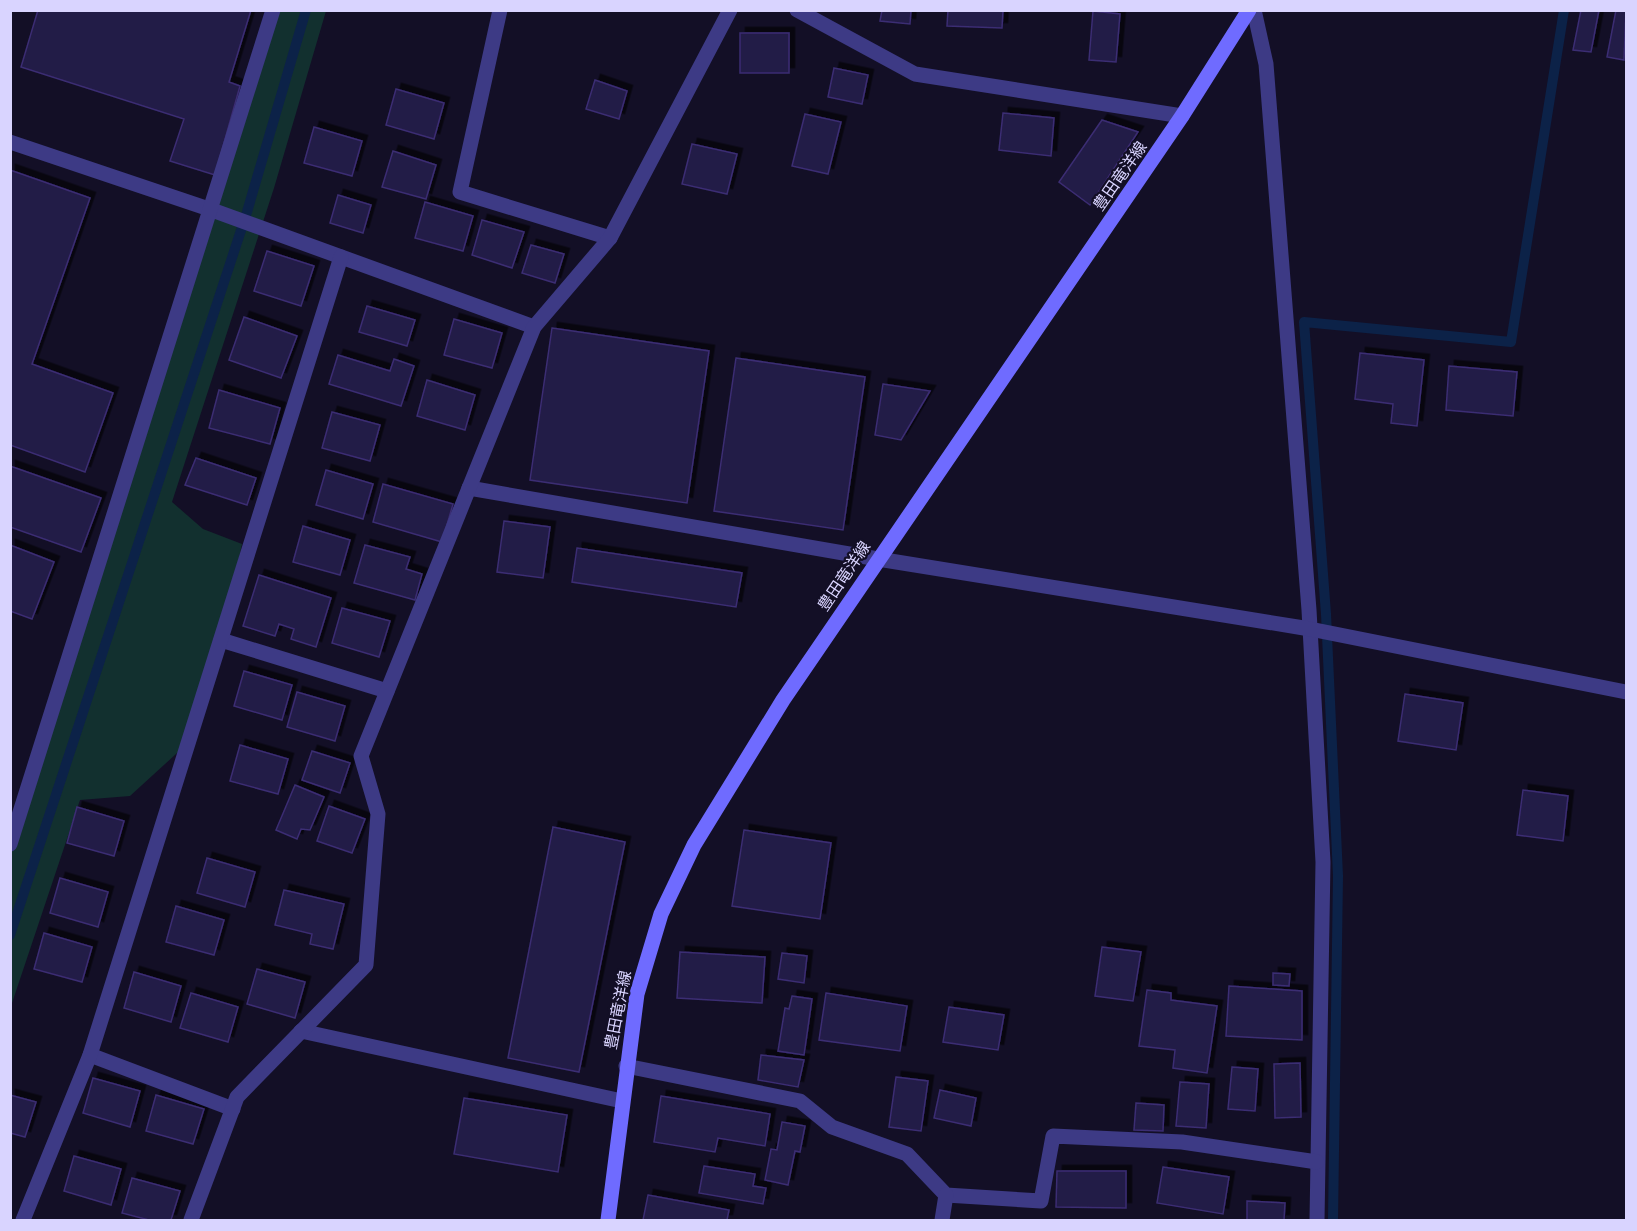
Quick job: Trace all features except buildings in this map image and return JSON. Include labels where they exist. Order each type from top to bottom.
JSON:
[{"type":"main road","name":"豊田竜洋線","points":[[608,1221],[637,994],[661,914],[694,845],[783,700],[1182,116],[1249,10]]},
{"type":"street","points":[[10,844],[212,210],[273,10]]},
{"type":"street","points":[[500,10],[460,192],[610,238]]},
{"type":"street","points":[[191,1221],[237,1097],[366,964],[378,814],[361,756],[534,327],[610,238],[730,10]]},
{"type":"street","points":[[797,10],[915,74],[1182,116]]},
{"type":"street","points":[[1254,10],[1266,64],[1310,629],[1323,862],[1317,1221]]},
{"type":"street","points":[[10,142],[212,210],[534,327]]},
{"type":"street","points":[[23,1221],[90,1055],[341,257]]},
{"type":"street","points":[[469,488],[878,559],[1310,629],[1626,692]]},
{"type":"street","points":[[221,640],[387,691]]},
{"type":"street","points":[[302,1031],[622,1101]]},
{"type":"street","points":[[90,1055],[233,1109]]},
{"type":"street","points":[[626,1066],[800,1101],[832,1127],[907,1154],[946,1195],[1041,1202],[1053,1136],[1182,1142],[1317,1162]]},
{"type":"street","points":[[942,1221],[946,1195]]},
{"type":"green space","points":[[273,11],[326,11],[274,188],[172,502],[203,529],[242,544],[228,608],[188,743],[130,796],[80,800],[11,1006],[11,844]]},
{"type":"waterway","points":[[10,935],[247,212],[306,10]]},
{"type":"waterway","points":[[1333,1220],[1338,876],[1326,614],[1304,322],[1511,342],[1564,10]]}]
